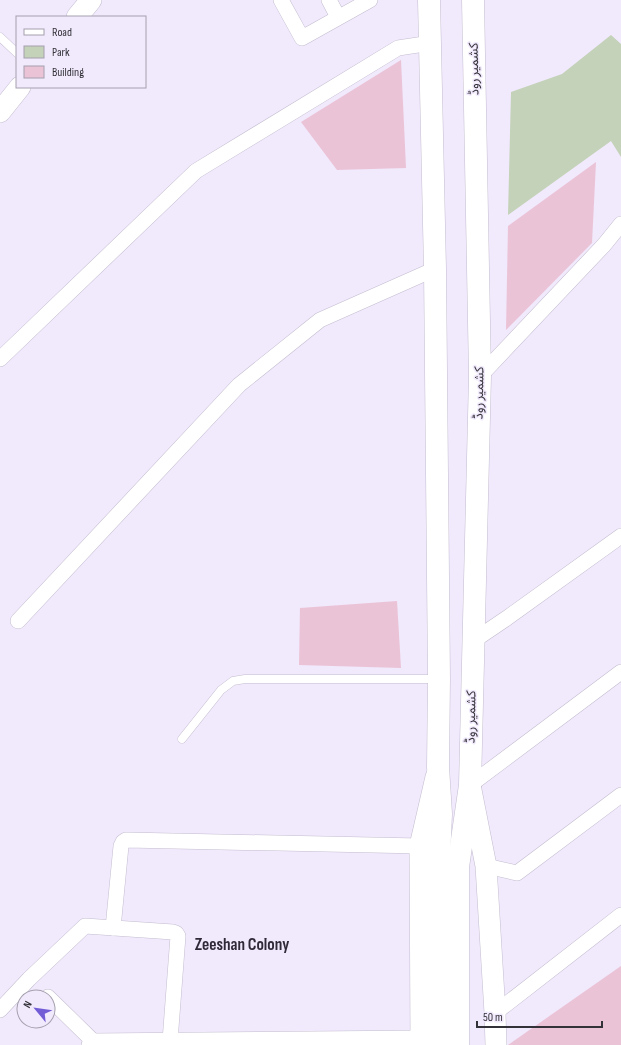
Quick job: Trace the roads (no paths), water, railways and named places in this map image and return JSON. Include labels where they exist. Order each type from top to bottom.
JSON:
[{"type":"main road","points":[[78,16],[91,0]]},
{"type":"main road","name":"کشمیر روڈ","points":[[429,0],[435,269],[440,679],[438,767],[441,814],[448,863],[458,1045]]},
{"type":"main road","name":"کشمیر روڈ","points":[[473,0],[480,376],[470,785],[486,866],[496,1045]]},
{"type":"main road","points":[[0,112],[19,88]]},
{"type":"main road","name":"کشمیر روڈ","points":[[421,1041],[420,846],[438,767]]},
{"type":"main road","name":"کشمیر روڈ","points":[[442,1045],[448,863],[470,785]]},
{"type":"street","points":[[281,0],[302,38],[370,0]]},
{"type":"street","points":[[329,0],[338,18]]},
{"type":"street","points":[[0,359],[196,171],[398,48],[431,44]]},
{"type":"street","points":[[480,376],[604,245],[621,224]]},
{"type":"street","points":[[18,622],[239,385],[320,320],[435,269]]},
{"type":"street","points":[[473,641],[621,536]]},
{"type":"street","points":[[470,785],[621,672]]},
{"type":"street","points":[[486,866],[517,873],[621,794]]},
{"type":"street","points":[[113,928],[121,846],[126,840],[420,846]]},
{"type":"street","points":[[495,1013],[621,915]]},
{"type":"street","points":[[0,1010],[29,979],[85,926],[173,932],[178,936],[173,1042]]},
{"type":"street","points":[[29,979],[40,989]]},
{"type":"street","points":[[56,1006],[91,1043],[421,1041]]},
{"type":"lane","points":[[0,37],[16,52]]},
{"type":"lane","points":[[182,739],[221,690],[233,681],[245,679],[440,679]]},
{"type":"district","name":"Zeeshan Colony","points":[[242,945]]}]
